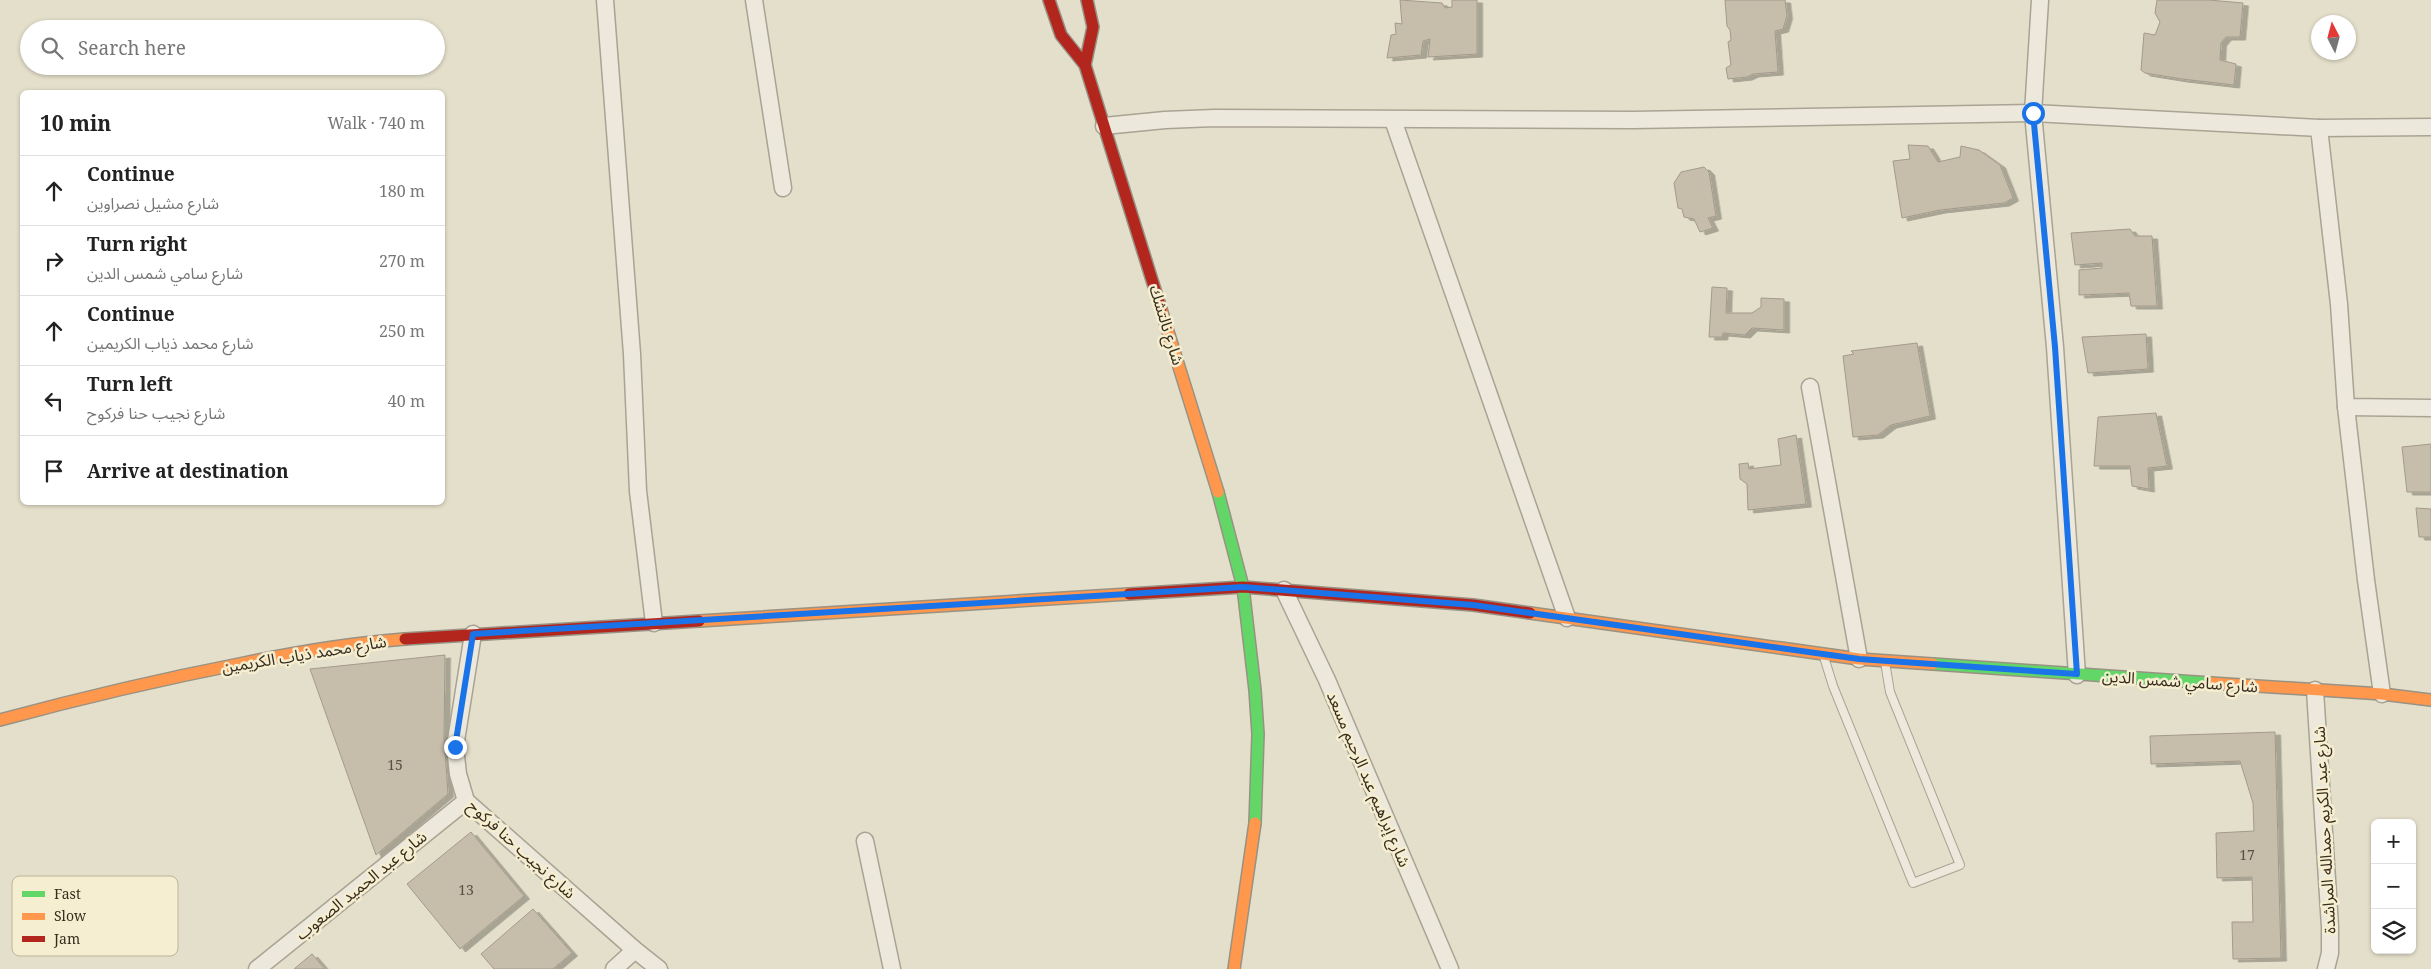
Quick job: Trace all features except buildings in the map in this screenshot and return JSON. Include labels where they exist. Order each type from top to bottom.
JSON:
[{"type":"street","points":[[605,0],[632,354],[638,491],[654,623]]},
{"type":"street","points":[[754,0],[782,188]]},
{"type":"street","name":"شارع نالتشك","points":[[1049,0],[1061,35],[1085,65],[1205,451],[1243,587],[1256,690],[1258,734],[1254,836],[1234,969]]},
{"type":"street","name":"شارع نالتشك","points":[[1085,65],[1093,27],[1087,0]]},
{"type":"street","points":[[2040,0],[2033,113],[2055,347],[2077,674]]},
{"type":"street","points":[[1104,126],[1165,120],[1214,118],[1633,120],[2033,113],[2319,128],[2431,127]]},
{"type":"street","points":[[1393,120],[1567,618]]},
{"type":"street","points":[[2319,128],[2339,304],[2346,407],[2382,694]]},
{"type":"street","points":[[1810,388],[1859,659]]},
{"type":"street","points":[[2346,407],[2431,408]]},
{"type":"street","name":"شارع محمد ذياب الكريمين","points":[[0,720],[140,684],[252,660],[359,642],[1243,587]]},
{"type":"street","name":"شارع سامي شمس الدين","points":[[1243,587],[1473,605],[1859,659],[2382,694],[2431,700]]},
{"type":"street","name":"شارع إبراهيم عبد الرحيم مسعد","points":[[1284,590],[1327,680],[1450,969]]},
{"type":"street","name":"شارع نجيب حنا فركوح","points":[[473,634],[455,747],[458,774],[466,800],[635,950],[660,969]]},
{"type":"street","name":"شارع عبد الكريم حمدالله المراشدة","points":[[2316,690],[2330,927],[2330,953],[2326,969]]},
{"type":"street","name":"شارع عبد الحميد الصعوب","points":[[256,969],[466,800]]},
{"type":"street","points":[[865,841],[892,969]]},
{"type":"street","points":[[614,969],[635,950]]},
{"type":"lane","points":[[1824,655],[1833,686],[1913,884],[1960,865],[1890,692],[1885,661]]},
{"type":"traffic: fast","points":[[1218,492],[1243,587],[1255,690],[1258,734],[1255,823]]},
{"type":"traffic: fast","points":[[1933,664],[2211,683]]},
{"type":"traffic: slow","points":[[1161,309],[1218,492]]},
{"type":"traffic: slow","points":[[699,621],[1129,594]]},
{"type":"traffic: slow","points":[[1530,613],[1859,659],[1933,664]]},
{"type":"traffic: slow","points":[[0,720],[122,689],[264,659],[344,645],[405,639]]},
{"type":"traffic: slow","points":[[2211,683],[2382,694],[2431,700]]},
{"type":"traffic: slow","points":[[1234,969],[1255,823]]},
{"type":"traffic: jam","points":[[1049,0],[1061,35],[1085,65],[1161,309]]},
{"type":"traffic: jam","points":[[1085,65],[1093,27],[1087,0]]},
{"type":"traffic: jam","points":[[1129,594],[1243,587],[1473,605],[1530,613]]},
{"type":"traffic: jam","points":[[405,639],[699,621]]},
{"type":"route","points":[[455,747],[473,634],[1243,587],[1473,605],[1633,629],[1859,659],[2077,674],[2055,347],[2033,113]]}]
